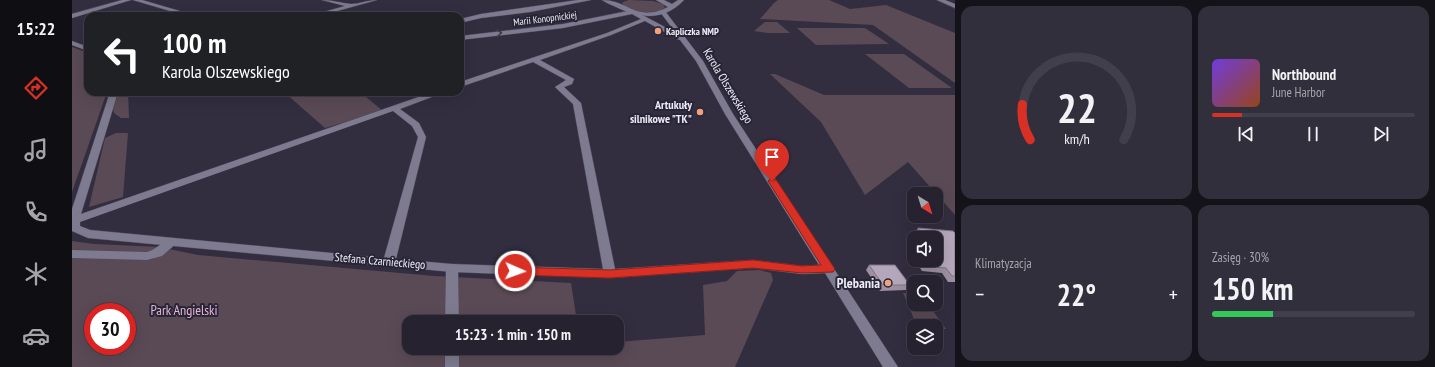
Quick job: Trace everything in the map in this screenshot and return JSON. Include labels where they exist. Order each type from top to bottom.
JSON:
[{"type":"street","points":[[86,12],[128,0]]},
{"type":"street","points":[[136,0],[180,12]]},
{"type":"street","points":[[325,0],[352,6]]},
{"type":"street","points":[[328,12],[374,0]]},
{"type":"street","points":[[464,20],[480,16],[530,10],[588,0]]},
{"type":"street","points":[[605,0],[619,3],[633,12],[652,14],[663,12],[672,8],[680,0]]},
{"type":"street","points":[[659,0],[667,3],[672,8]]},
{"type":"street","points":[[940,0],[955,6]]},
{"type":"street","name":"Karola Olszewskiego","points":[[633,12],[685,42]]},
{"type":"street","name":"Marii Konopnickiej","points":[[464,38],[570,25],[633,12]]},
{"type":"street","name":"Karola Olszewskiego","points":[[663,12],[699,61],[729,114],[891,367]]},
{"type":"street","points":[[72,16],[84,13]]},
{"type":"street","points":[[464,84],[609,34],[646,19]]},
{"type":"street","points":[[72,43],[84,48]]},
{"type":"street","points":[[534,60],[570,78],[569,82],[559,87],[578,102],[610,274]]},
{"type":"street","points":[[74,220],[113,96]]},
{"type":"street","points":[[74,220],[99,210],[429,96]]},
{"type":"street","points":[[389,262],[422,136],[416,125],[394,108]]},
{"type":"street","name":"Stefana Czarnieckiego","points":[[74,220],[75,228],[88,234],[452,268],[610,274],[753,264],[802,270],[829,269]]},
{"type":"street","points":[[72,254],[147,256],[158,252],[172,242]]},
{"type":"street","points":[[452,268],[452,315]]},
{"type":"street","points":[[452,355],[452,367]]},
{"type":"green space","points":[[629,0],[653,1],[663,4],[665,7],[661,10],[650,13],[637,11],[622,4],[623,2]]},
{"type":"green space","points":[[778,0],[829,0],[850,9],[886,5],[955,33],[955,83],[873,25],[760,19]]},
{"type":"green space","points":[[765,22],[777,22],[790,33],[768,33],[754,31]]},
{"type":"green space","points":[[797,28],[865,28],[889,44],[816,45]]},
{"type":"green space","points":[[72,47],[84,52],[84,96],[106,96],[72,192]]},
{"type":"green space","points":[[865,54],[904,54],[952,88],[909,88]]},
{"type":"green space","points":[[770,74],[775,74],[824,95],[955,95],[955,215],[943,201],[943,187],[930,187],[908,162],[865,195],[821,122]]},
{"type":"green space","points":[[117,96],[128,96],[129,118],[121,118],[114,113],[113,109]]},
{"type":"green space","points":[[289,96],[365,96],[383,111],[325,128]]},
{"type":"green space","points":[[116,133],[128,133],[123,197],[89,207],[105,138]]},
{"type":"green space","name":"Park Angielski","points":[[72,241],[94,244],[159,247],[198,255],[434,276],[571,283],[576,315],[402,315],[402,355],[624,355],[624,341],[705,335],[703,285],[727,281],[737,271],[759,270],[771,273],[773,280],[735,367],[72,367]]},
{"type":"green space","points":[[903,293],[907,293],[907,302]]},
{"type":"green space","points":[[911,311],[933,311],[939,319],[914,319]]},
{"type":"building","points":[[918,228],[953,231],[955,233],[955,276],[952,276],[946,268],[936,267],[943,267],[943,231],[920,231]]},
{"type":"building","points":[[869,265],[895,265],[907,281],[907,285],[883,285]]},
{"type":"place","name":"Kapliczka NMP","points":[[658,31]]},
{"type":"place","name":"Artukuły silnikowe \"TK\"","points":[[700,112]]},
{"type":"place","name":"Plebania","points":[[888,283]]},
{"type":"route","points":[[515,271],[610,274],[753,264],[802,270],[829,269],[772,181]]}]
